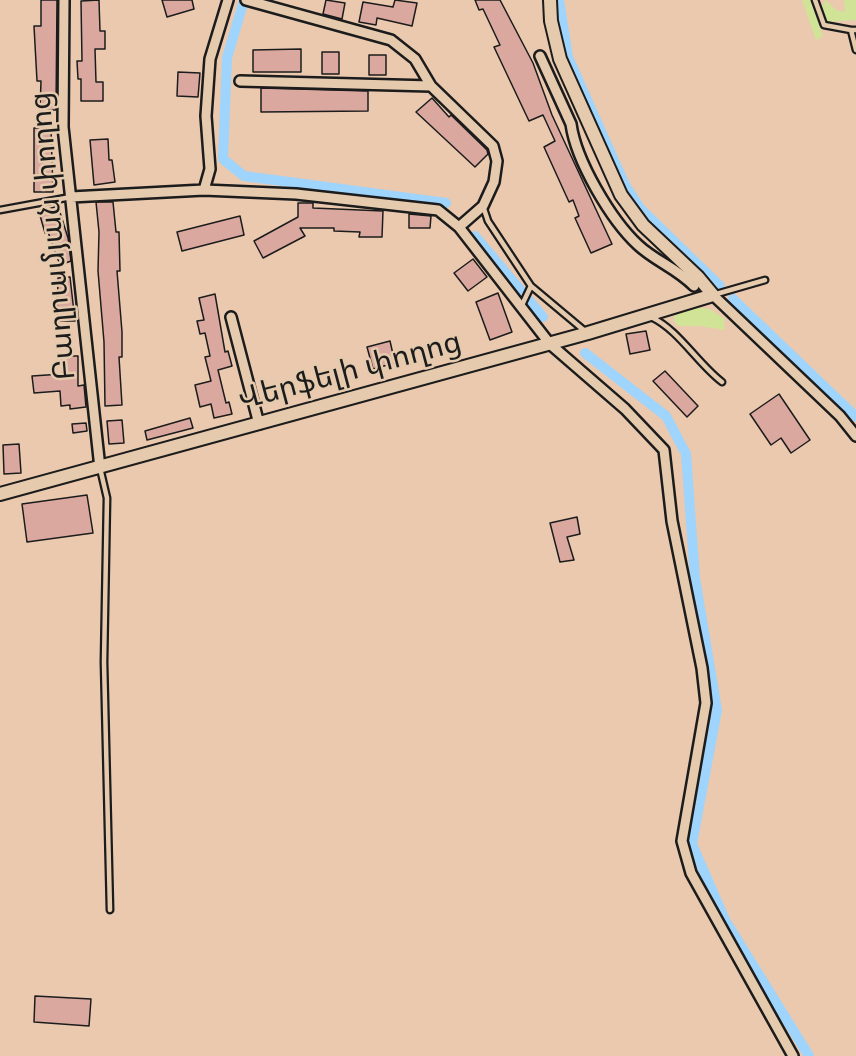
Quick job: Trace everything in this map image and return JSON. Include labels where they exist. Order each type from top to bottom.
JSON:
[{"type":"street","name":"Բաղրամյան փողոց","points":[[64,0],[63,127],[100,468]]},
{"type":"street","points":[[204,190],[210,169],[206,116],[210,59],[228,0]]},
{"type":"street","points":[[248,0],[391,40],[415,59],[431,86],[493,146],[497,161],[494,182],[483,206],[459,227]]},
{"type":"street","points":[[550,0],[551,21],[560,59],[621,195],[643,225],[693,272],[712,295],[823,400],[856,436]]},
{"type":"street","points":[[540,56],[571,124],[572,135],[587,169],[616,219],[639,246],[669,265],[694,286]]},
{"type":"street","points":[[240,81],[431,86]]},
{"type":"street","points":[[71,196],[204,190],[296,194],[438,210],[459,227],[522,304],[550,344],[625,409],[664,450],[672,521],[702,668],[706,703],[682,841],[691,873],[793,1056]]},
{"type":"street","points":[[690,300],[694,286],[693,272]]},
{"type":"street","name":"Վերֆելի փողոց","points":[[0,494],[550,344],[712,295]]},
{"type":"street","points":[[231,317],[259,424]]},
{"type":"lane","points":[[815,0],[824,25],[854,30],[856,50]]},
{"type":"lane","points":[[0,210],[71,196]]},
{"type":"lane","points":[[483,206],[488,220],[530,287],[588,333]]},
{"type":"lane","points":[[712,295],[765,280]]},
{"type":"lane","points":[[522,304],[530,287]]},
{"type":"lane","points":[[645,315],[661,322],[703,368],[722,382]]},
{"type":"lane","points":[[100,468],[107,498],[104,662],[110,910]]},
{"type":"green space","points":[[802,0],[810,0],[823,36],[816,40]]},
{"type":"green space","points":[[826,0],[836,10],[845,12],[844,0],[856,0],[856,20],[826,22],[820,9]]},
{"type":"green space","points":[[695,307],[709,309],[724,318],[725,330],[700,326],[678,326],[674,321],[674,316]]},
{"type":"building","points":[[41,0],[57,0],[56,110],[40,110],[41,81],[37,81],[34,26],[41,26]]},
{"type":"building","points":[[99,0],[100,31],[105,31],[105,49],[95,49],[96,82],[103,82],[103,101],[81,101],[81,79],[78,79],[77,61],[82,61],[81,1]]},
{"type":"building","points":[[162,0],[192,0],[194,9],[167,17]]},
{"type":"building","points":[[326,0],[345,3],[342,19],[323,14]]},
{"type":"building","points":[[395,0],[417,3],[412,26],[377,18],[376,25],[359,22],[363,2],[393,7]]},
{"type":"building","points":[[475,0],[500,0],[533,63],[552,115],[612,244],[591,253],[575,218],[579,216],[573,200],[569,202],[544,147],[555,141],[543,115],[529,121],[494,47],[500,45],[483,9],[479,10]]},
{"type":"building","points":[[301,49],[301,72],[253,72],[253,50]]},
{"type":"building","points":[[322,52],[339,52],[339,74],[322,74]]},
{"type":"building","points":[[369,55],[386,55],[386,75],[369,75]]},
{"type":"building","points":[[178,72],[200,73],[198,97],[177,96]]},
{"type":"building","points":[[261,88],[368,91],[368,111],[261,112]]},
{"type":"building","points":[[432,98],[449,117],[451,115],[487,150],[488,154],[475,167],[416,112]]},
{"type":"building","points":[[34,128],[51,128],[53,192],[34,192]]},
{"type":"building","points":[[108,139],[109,160],[112,160],[115,182],[94,185],[90,140]]},
{"type":"building","points":[[96,202],[113,202],[116,232],[119,232],[120,271],[117,271],[122,332],[122,357],[119,357],[122,405],[105,406],[104,342],[98,271],[99,232]]},
{"type":"building","points":[[298,203],[313,203],[313,208],[383,211],[382,237],[359,237],[360,232],[334,231],[334,228],[300,228],[305,236],[263,258],[254,241],[298,217]]},
{"type":"building","points":[[58,206],[68,238],[71,261],[60,265],[48,232],[45,233],[39,212]]},
{"type":"building","points":[[409,214],[431,216],[430,228],[409,228]]},
{"type":"building","points":[[240,216],[244,235],[182,251],[177,232]]},
{"type":"building","points":[[473,259],[487,277],[468,291],[454,273]]},
{"type":"building","points":[[70,277],[75,321],[57,321],[58,278]]},
{"type":"building","points":[[498,293],[512,332],[490,340],[476,302]]},
{"type":"building","points":[[215,294],[225,352],[228,351],[232,366],[218,370],[226,403],[229,402],[232,414],[214,418],[211,404],[200,407],[195,385],[211,381],[205,357],[210,356],[205,333],[200,334],[197,321],[204,320],[199,298]]},
{"type":"building","points":[[646,331],[650,350],[630,354],[626,334]]},
{"type":"building","points":[[390,341],[395,363],[373,369],[367,347]]},
{"type":"building","points":[[62,356],[78,356],[78,386],[84,385],[86,407],[70,409],[70,405],[61,406],[60,391],[34,393],[32,376],[62,374]]},
{"type":"building","points":[[665,371],[698,406],[687,417],[653,381]]},
{"type":"building","points":[[779,394],[810,440],[791,453],[781,438],[771,445],[750,414]]},
{"type":"building","points":[[190,418],[193,428],[147,440],[145,431]]},
{"type":"building","points":[[122,420],[124,443],[109,444],[107,421]]},
{"type":"building","points":[[86,423],[87,431],[73,433],[72,424]]},
{"type":"building","points":[[19,444],[21,473],[4,474],[3,445]]},
{"type":"building","points":[[87,495],[93,533],[27,542],[22,504]]},
{"type":"building","points":[[577,517],[580,534],[567,537],[574,560],[560,562],[550,523]]},
{"type":"building","points":[[35,996],[91,999],[89,1026],[34,1022]]},
{"type":"waterway","points":[[244,0],[227,58],[223,159],[244,176],[446,203]]},
{"type":"waterway","points":[[559,0],[568,57],[625,185],[640,208],[720,286]]},
{"type":"waterway","points":[[475,236],[543,317]]},
{"type":"waterway","points":[[733,299],[856,417]]},
{"type":"waterway","points":[[585,353],[666,416],[686,454],[695,578],[717,710],[692,844],[725,920],[809,1056]]}]
